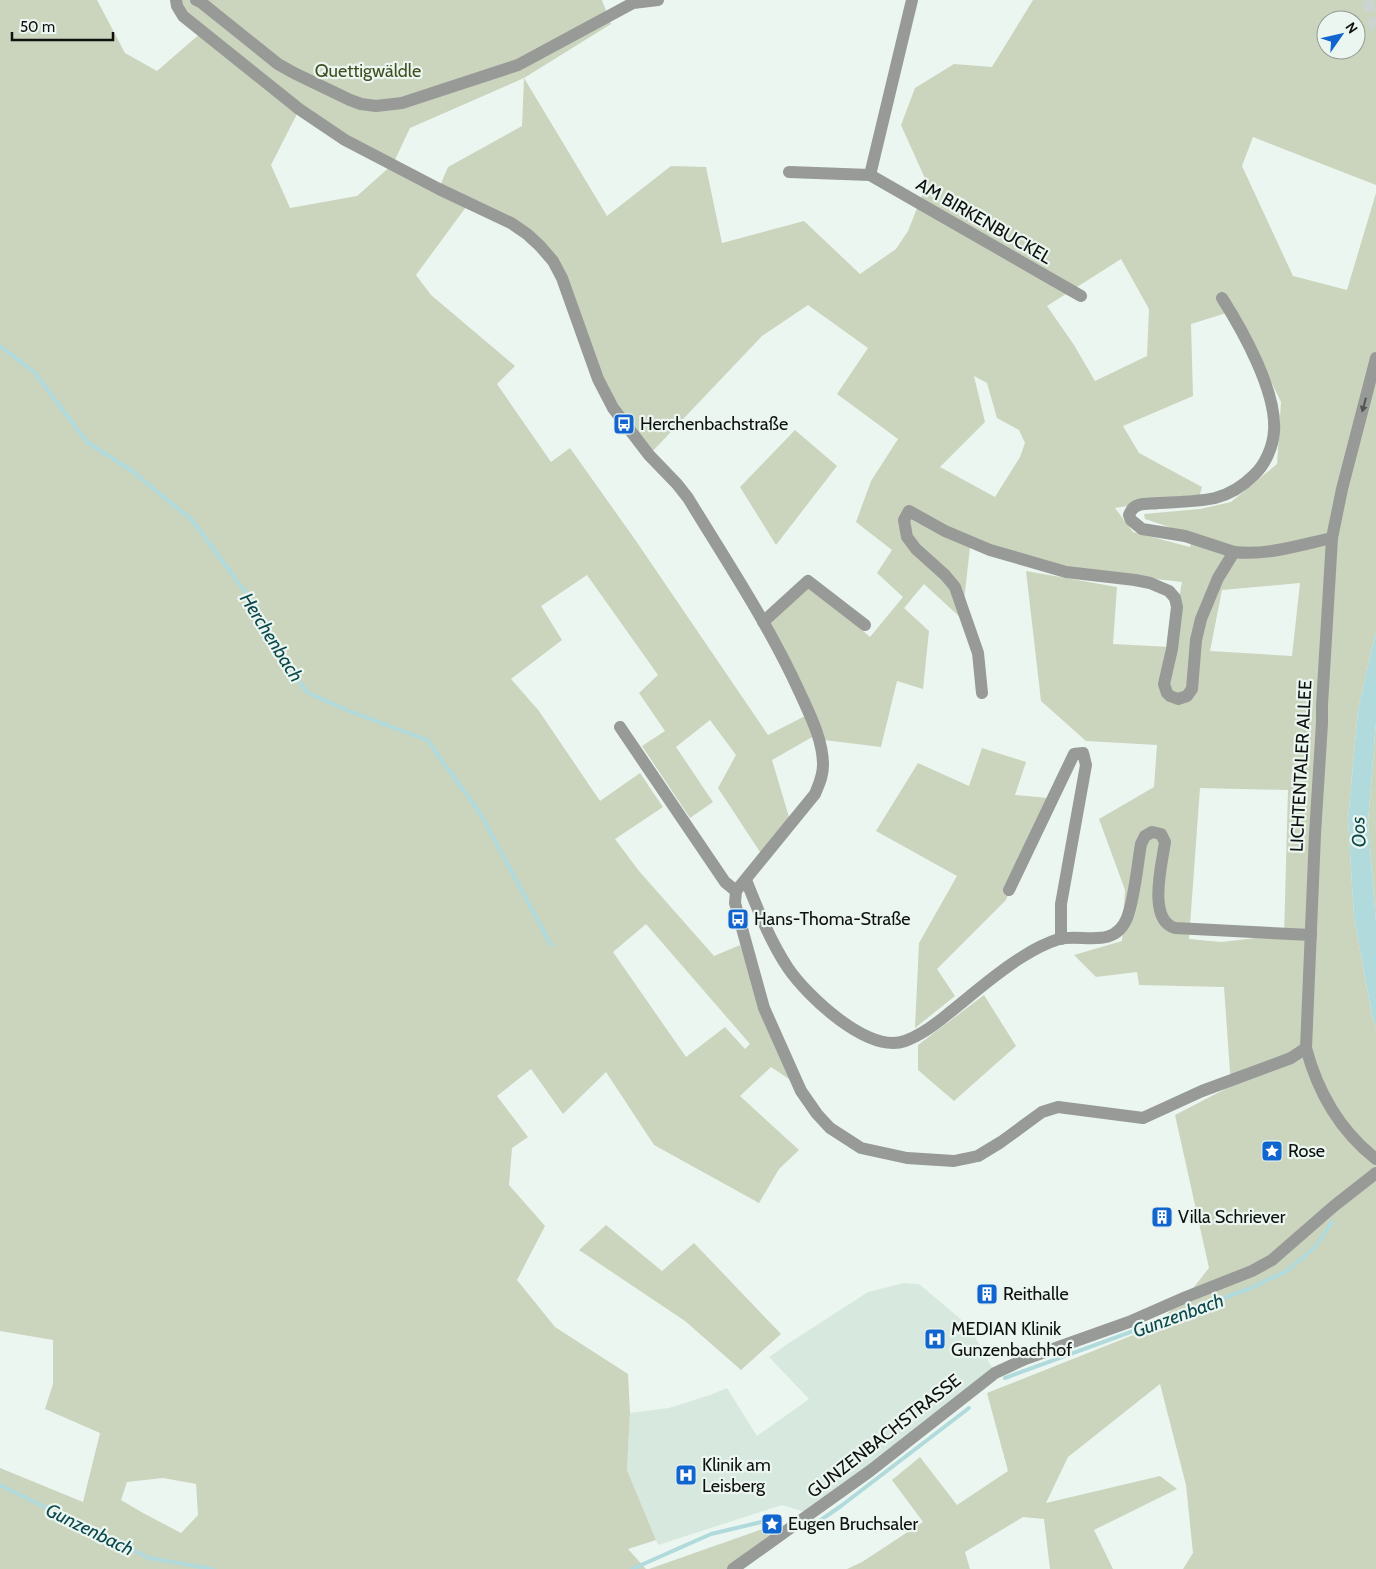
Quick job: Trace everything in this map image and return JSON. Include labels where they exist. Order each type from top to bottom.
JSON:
[{"type":"street","points":[[176,0],[183,16],[299,109],[345,140],[438,189],[511,223],[540,246],[562,278],[598,379],[612,408],[649,455],[688,498],[763,622],[791,673],[810,714],[817,733],[823,763],[820,782],[815,794],[736,891],[735,903],[764,1008],[801,1091],[817,1114],[830,1128],[861,1148],[907,1158],[954,1161],[978,1156],[1042,1112],[1058,1107],[1143,1118],[1202,1091],[1290,1058],[1306,1048]]},
{"type":"street","points":[[196,0],[243,34],[278,64],[350,100],[360,104],[376,106],[402,103],[518,66],[633,3],[658,0]]},
{"type":"street","points":[[870,175],[912,0]]},
{"type":"street","name":"AM BIRKENBUCKEL","points":[[789,172],[870,175],[1081,296]]},
{"type":"street","points":[[1222,298],[1238,324],[1266,384],[1274,421],[1271,449],[1259,471],[1238,489],[1227,495],[1200,501],[1140,504],[1130,511],[1131,520],[1142,529],[1185,536],[1234,552],[1248,554],[1332,538]]},
{"type":"street","name":"LICHTENTALER ALLEE","points":[[1376,358],[1342,489],[1332,538],[1315,834],[1306,1048],[1316,1082],[1332,1113],[1360,1146],[1376,1159]]},
{"type":"street","points":[[982,693],[978,653],[955,586],[946,575],[916,549],[907,537],[904,520],[910,511],[945,531],[990,550],[1066,572],[1135,580],[1150,583],[1169,591],[1175,598],[1177,607],[1172,649],[1164,684],[1166,693],[1178,699],[1187,696],[1192,689],[1196,640],[1201,619],[1218,578],[1234,552]]},
{"type":"street","points":[[763,622],[808,581],[865,626]]},
{"type":"street","points":[[620,727],[725,882],[736,891]]},
{"type":"street","points":[[1010,890],[1074,754],[1083,754],[1086,765],[1061,904],[1061,938]]},
{"type":"street","points":[[746,880],[766,930],[790,970],[838,1019],[855,1030],[890,1044],[903,1042],[918,1036],[1013,963],[1038,948],[1061,938],[1094,939],[1113,934],[1121,928],[1130,909],[1141,844],[1148,834],[1156,832],[1161,834],[1165,842],[1158,907],[1164,922],[1170,926],[1176,928],[1311,935]]},
{"type":"street","name":"GUNZENBACHSTRASSE","points":[[732,1569],[870,1471],[995,1373],[1025,1359],[1128,1322],[1252,1271],[1272,1260],[1334,1206],[1376,1173]]},
{"type":"shaded area","points":[[904,1283],[919,1284],[969,1326],[995,1373],[811,1514],[782,1505],[658,1545],[627,1470],[630,1413],[669,1408],[727,1388],[757,1436],[809,1399],[769,1357],[868,1292]]},
{"type":"green space","name":"Quettigwäldle","points":[[0,0],[97,0],[125,53],[157,71],[202,32],[176,0],[602,0],[611,24],[524,78],[607,216],[671,166],[706,167],[722,243],[804,221],[860,274],[896,249],[908,231],[927,183],[901,125],[915,88],[954,64],[992,67],[1033,0],[1376,0],[1376,185],[1253,137],[1242,166],[1293,276],[1347,290],[1376,193],[1376,631],[1358,710],[1348,820],[1354,917],[1376,1028],[1376,1569],[1183,1569],[1193,1553],[1186,1485],[1160,1384],[1068,1457],[1046,1503],[1160,1476],[1177,1489],[1094,1530],[1113,1569],[1050,1569],[1044,1519],[1023,1517],[965,1552],[970,1569],[847,1569],[862,1562],[923,1522],[892,1480],[920,1457],[957,1505],[1008,1471],[987,1393],[1151,1328],[1186,1297],[1209,1268],[1175,1115],[1231,1086],[1224,987],[1139,985],[1137,972],[1096,977],[1074,955],[1122,941],[1125,890],[1099,819],[1154,787],[1157,745],[1086,741],[1041,701],[1026,571],[1117,587],[1113,644],[1170,647],[1182,582],[1068,569],[971,538],[962,619],[924,584],[904,608],[929,631],[923,689],[897,681],[881,747],[824,740],[767,621],[808,583],[870,637],[903,597],[877,573],[892,550],[856,522],[871,481],[898,439],[837,394],[868,348],[808,305],[762,336],[649,455],[613,408],[575,314],[540,246],[469,203],[416,275],[431,295],[515,366],[497,384],[551,462],[570,448],[636,541],[768,735],[807,715],[814,736],[772,760],[789,817],[762,855],[718,788],[736,755],[710,720],[676,747],[713,802],[690,818],[642,746],[665,731],[639,693],[658,675],[587,575],[541,606],[562,640],[511,679],[539,711],[600,801],[640,773],[663,807],[615,839],[639,871],[714,956],[740,945],[792,1081],[771,1067],[740,1096],[799,1150],[779,1169],[759,1203],[654,1145],[606,1072],[563,1114],[531,1069],[497,1096],[528,1137],[512,1148],[509,1185],[545,1226],[517,1280],[555,1327],[628,1374],[630,1413],[627,1470],[656,1540],[628,1549],[646,1569],[0,1569],[0,1468],[83,1502],[100,1433],[45,1409],[53,1384],[53,1340],[0,1331]],"holes":[[[524,78],[522,126],[448,167],[439,188],[393,164],[410,128]],[[299,110],[393,164],[357,196],[290,208],[271,165]],[[1121,259],[1149,309],[1147,356],[1095,381],[1074,345],[1047,306]],[[1236,310],[1281,402],[1277,464],[1231,502],[1200,509],[1144,514],[1145,519],[1193,535],[1190,547],[1133,532],[1115,508],[1140,504],[1198,501],[1202,487],[1139,453],[1123,426],[1193,396],[1191,324]],[[974,376],[987,383],[997,418],[1019,430],[1025,443],[1020,457],[995,497],[940,467],[985,422]],[[1300,583],[1292,656],[1210,651],[1222,590]],[[1200,788],[1288,790],[1284,935],[1221,942],[1189,939]],[[646,924],[750,1044],[745,1049],[725,1027],[686,1057],[613,952]],[[163,1478],[196,1484],[198,1515],[181,1533],[121,1500],[127,1482]]]},
{"type":"green space","points":[[795,430],[837,466],[776,545],[740,487]]},
{"type":"green space","points":[[1376,722],[1376,923],[1368,822]]},
{"type":"green space","points":[[982,748],[1026,762],[1015,795],[1048,798],[1006,900],[937,969],[955,996],[915,1028],[919,943],[957,876],[876,831],[918,763],[969,786]]},
{"type":"green space","points":[[984,995],[1016,1046],[954,1101],[918,1070],[918,1045]]},
{"type":"green space","points":[[606,1225],[662,1271],[694,1243],[781,1334],[741,1370],[685,1321],[579,1250]]},
{"type":"green space","points":[[768,1527],[776,1539],[733,1569],[649,1569]]},
{"type":"water","name":"Oos","points":[[1376,631],[1376,722],[1368,822],[1376,923],[1376,1028],[1354,917],[1348,820],[1358,710]]},
{"type":"waterway","name":"Herchenbach","points":[[0,346],[34,372],[87,442],[132,471],[193,521],[251,600],[281,659],[308,693],[349,711],[427,740],[480,813],[551,945]]},
{"type":"waterway","name":"Gunzenbach","points":[[1005,1378],[1251,1288],[1287,1271],[1315,1247],[1332,1222]]},
{"type":"waterway","name":"Gunzenbach","points":[[805,1524],[815,1524],[841,1506],[969,1408]]},
{"type":"waterway","name":"Gunzenbach","points":[[0,1485],[149,1558],[213,1569]]},
{"type":"waterway","name":"Gunzenbach","points":[[632,1569],[711,1534],[774,1519]]},
{"type":"tunnel","points":[[1367,0],[1376,29]]},
{"type":"place","name":"Herchenbachstraße","points":[[624,424]]},
{"type":"place","name":"Hans-Thoma-Straße","points":[[738,919]]},
{"type":"place","name":"Rose","points":[[1272,1151]]},
{"type":"place","name":"Villa Schriever","points":[[1162,1217]]},
{"type":"place","name":"Reithalle","points":[[987,1294]]},
{"type":"place","name":"MEDIAN Klinik Gunzenbachhof","points":[[935,1339]]},
{"type":"place","name":"Klinik am Leisberg","points":[[686,1475]]},
{"type":"place","name":"Eugen Bruchsaler","points":[[772,1524]]}]
